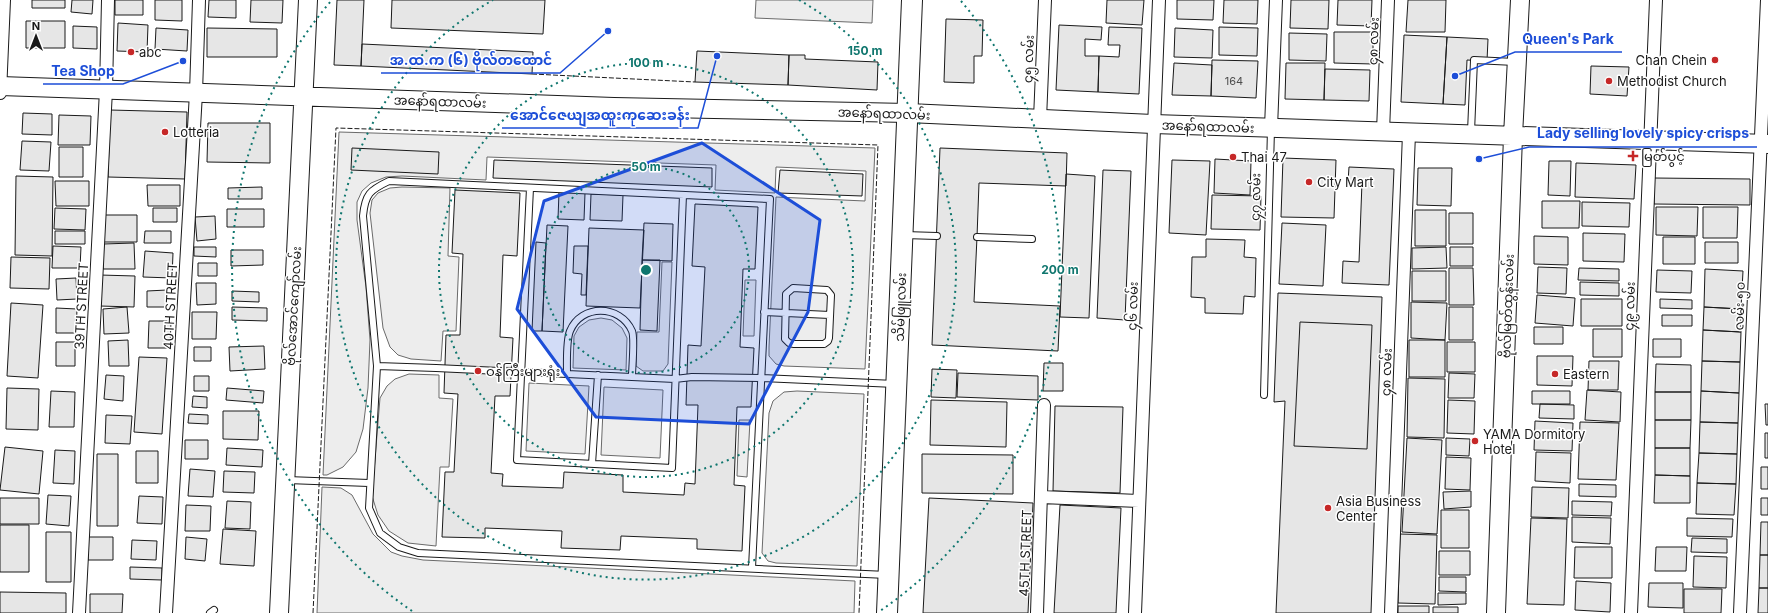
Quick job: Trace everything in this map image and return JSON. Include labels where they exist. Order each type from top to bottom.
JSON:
[{"type":"main road","name":"ဗိုလ်အောင်ကျော်လမ်း","points":[[279,613],[302,97],[308,0]]},
{"type":"main road","name":"သိမ်ဖြူလမ်း","points":[[887,613],[912,0]]},
{"type":"main road","name":"ဗိုလ်မြတ်ထွန်းလမ်း","points":[[1496,613],[1513,136],[1520,0]]},
{"type":"main road","name":"အနော်ရထာလမ်း","points":[[0,86],[614,107],[908,113],[1153,124],[1764,144]]},
{"type":"street","points":[[0,93],[4,0]]},
{"type":"street","name":"39TH STREET","points":[[79,613],[106,90],[108,0]]},
{"type":"street","name":"40TH STREET","points":[[166,613],[196,93],[199,0]]},
{"type":"street","name":"၄၅ လမ်း","points":[[1040,119],[1045,0]]},
{"type":"street","name":"၄၆ လမ်း","points":[[1135,613],[1159,0]]},
{"type":"street","name":"၄၇ လမ်း","points":[[1271,128],[1276,0]]},
{"type":"street","name":"၄၈ လမ်း","points":[[1383,132],[1388,0]]},
{"type":"street","name":"၄၉ လမ်း","points":[[1631,613],[1656,0]]},
{"type":"street","name":"လမ်း ၅၀","points":[[1740,613],[1764,144],[1767,0]]},
{"type":"street","name":"၄၈ လမ်း","points":[[1391,613],[1409,133]]},
{"type":"street","points":[[1041,497],[1044,405]]},
{"type":"street","name":"45TH STREET","points":[[1037,613],[1041,497],[1139,501]]},
{"type":"lane","points":[[1471,135],[1474,60],[1517,62]]},
{"type":"lane","name":"၄၇ လမ်း","points":[[1264,395],[1271,128]]},
{"type":"lane","points":[[752,568],[770,199],[389,181],[374,188],[365,200],[363,216],[377,366],[369,483],[369,508],[380,533],[399,547],[418,553],[889,575]]},
{"type":"lane","points":[[530,188],[516,460],[672,468],[683,195]]},
{"type":"lane","points":[[903,235],[937,236]]},
{"type":"lane","points":[[977,237],[1032,239]]},
{"type":"lane","points":[[793,288],[830,291],[828,341],[824,344],[789,343],[785,340],[786,313],[786,294],[793,288]]},
{"type":"lane","points":[[567,374],[569,332],[575,321],[584,314],[593,310],[618,314],[627,322],[633,333],[632,377]]},
{"type":"lane","points":[[764,312],[830,315]]},
{"type":"lane","points":[[377,366],[676,379],[692,377],[761,378],[897,384]]},
{"type":"lane","points":[[592,464],[598,375]]},
{"type":"lane","points":[[285,480],[369,483]]},
{"type":"highlighted area","points":[[702,143],[820,220],[808,312],[749,424],[596,417],[517,309],[544,201]]},
{"type":"shaded area","points":[[756,0],[873,0],[872,23],[755,18]]},
{"type":"shaded area","points":[[339,132],[875,148],[865,369],[784,366],[776,364],[769,356],[769,347],[776,197],[865,201],[866,171],[776,167],[775,193],[715,190],[716,165],[487,157],[486,180],[402,176],[386,177],[371,183],[362,191],[357,202],[357,220],[366,287],[370,340],[368,388],[363,429],[356,452],[343,467],[327,475],[323,475]]},
{"type":"shaded area","points":[[390,188],[450,188],[448,256],[459,257],[456,331],[443,331],[441,361],[411,359],[398,355],[390,347],[383,328],[370,213],[372,200],[378,193]]},
{"type":"shaded area","points":[[662,262],[672,262],[668,364],[663,371],[643,371],[636,366],[637,332],[659,332]]},
{"type":"shaded area","points":[[745,280],[756,280],[754,336],[743,336]]},
{"type":"shaded area","points":[[601,318],[612,320],[622,328],[627,338],[626,370],[573,368],[574,336],[579,327],[589,320]]},
{"type":"shaded area","points":[[409,374],[439,375],[439,398],[453,399],[449,467],[440,467],[436,546],[408,543],[389,531],[378,515],[372,496],[380,398],[387,386],[395,379]]},
{"type":"shaded area","points":[[529,383],[589,386],[585,454],[526,451]]},
{"type":"shaded area","points":[[604,387],[663,390],[660,458],[601,455]]},
{"type":"shaded area","points":[[797,391],[864,394],[857,566],[776,563],[768,561],[762,553],[769,413],[773,401],[784,392]]},
{"type":"shaded area","points":[[739,420],[750,420],[747,477],[737,476]]},
{"type":"shaded area","points":[[322,487],[341,488],[352,495],[373,534],[391,552],[402,556],[423,560],[855,581],[854,613],[317,613]]},
{"type":"building","points":[[32,0],[65,0],[65,8],[32,8]]},
{"type":"building","points":[[72,0],[93,0],[92,14],[71,12]]},
{"type":"building","points":[[115,0],[143,0],[143,15],[115,15]]},
{"type":"building","points":[[155,0],[182,0],[182,21],[155,20]]},
{"type":"building","points":[[209,0],[236,0],[236,18],[208,17]]},
{"type":"building","points":[[251,0],[283,0],[282,23],[250,22]]},
{"type":"building","points":[[337,0],[364,0],[361,66],[334,65]]},
{"type":"building","points":[[392,0],[545,0],[543,34],[391,28]]},
{"type":"building","points":[[1107,0],[1144,0],[1142,25],[1106,23]]},
{"type":"building","points":[[1177,0],[1214,0],[1213,20],[1177,19]]},
{"type":"building","points":[[1224,0],[1258,0],[1257,24],[1223,23]]},
{"type":"building","points":[[1291,0],[1329,0],[1328,29],[1290,28]]},
{"type":"building","points":[[1338,0],[1372,0],[1371,26],[1337,25]]},
{"type":"building","points":[[1408,0],[1446,0],[1445,32],[1406,32]]},
{"type":"building","points":[[946,19],[983,20],[982,56],[974,56],[974,83],[944,82]]},
{"type":"building","points":[[26,21],[65,21],[65,48],[26,48]]},
{"type":"building","points":[[118,23],[148,25],[147,52],[117,51]]},
{"type":"building","points":[[1059,25],[1102,27],[1101,40],[1085,39],[1085,56],[1099,56],[1098,92],[1056,90]]},
{"type":"building","points":[[73,26],[97,27],[97,49],[73,48]]},
{"type":"building","points":[[1109,27],[1142,28],[1139,94],[1098,92],[1099,56],[1119,57],[1120,45],[1108,45]]},
{"type":"building","points":[[1219,27],[1258,28],[1257,56],[1219,55]]},
{"type":"building","points":[[156,28],[188,30],[187,51],[155,49]]},
{"type":"building","points":[[207,28],[277,29],[277,57],[207,57]]},
{"type":"building","points":[[1175,28],[1213,30],[1212,58],[1174,57]]},
{"type":"building","points":[[1334,32],[1373,32],[1373,64],[1334,63]]},
{"type":"building","points":[[1289,33],[1327,34],[1326,61],[1289,60]]},
{"type":"building","points":[[1404,35],[1447,37],[1443,104],[1401,102]]},
{"type":"building","points":[[1447,37],[1488,39],[1487,61],[1467,60],[1465,105],[1443,104]]},
{"type":"building","points":[[362,44],[533,52],[532,74],[361,66]]},
{"type":"building","points":[[697,51],[789,55],[788,85],[695,82]]},
{"type":"building","points":[[789,55],[805,55],[805,59],[878,62],[877,90],[788,85]]},
{"type":"building","points":[[1212,60],[1258,61],[1256,98],[1211,96]]},
{"type":"building","points":[[1174,63],[1212,65],[1211,96],[1172,95]]},
{"type":"building","points":[[1286,63],[1325,63],[1324,100],[1285,99]]},
{"type":"building","name":"Methodist Church","points":[[1591,66],[1629,67],[1627,96],[1590,94]]},
{"type":"building","points":[[1325,69],[1370,70],[1369,101],[1324,100]]},
{"type":"building","points":[[110,110],[187,112],[185,179],[108,177]]},
{"type":"building","points":[[23,113],[52,114],[52,135],[22,134]]},
{"type":"building","points":[[59,115],[91,116],[90,145],[58,145]]},
{"type":"building","points":[[208,123],[270,123],[270,163],[207,162]]},
{"type":"building","points":[[22,141],[51,142],[49,171],[20,170]]},
{"type":"building","points":[[59,147],[83,147],[83,177],[59,177]]},
{"type":"building","points":[[352,148],[439,152],[438,174],[351,170]]},
{"type":"building","points":[[940,148],[1067,153],[1066,186],[979,183],[974,302],[1060,306],[1058,351],[932,345]]},
{"type":"building","points":[[1283,158],[1336,160],[1334,218],[1281,217]]},
{"type":"building","points":[[1215,159],[1251,161],[1250,195],[1214,193]]},
{"type":"building","points":[[494,160],[712,168],[712,187],[493,178]]},
{"type":"building","points":[[1172,160],[1210,161],[1206,235],[1169,233]]},
{"type":"building","points":[[1549,161],[1571,161],[1570,196],[1548,195]]},
{"type":"building","points":[[1576,163],[1636,165],[1634,199],[1575,197]]},
{"type":"building","points":[[1349,167],[1394,169],[1389,285],[1342,283],[1343,261],[1359,262],[1362,182],[1348,182]]},
{"type":"building","points":[[1418,168],[1452,168],[1451,206],[1417,205]]},
{"type":"building","points":[[780,170],[863,174],[862,196],[778,193]]},
{"type":"building","points":[[1103,170],[1131,171],[1125,320],[1097,318]]},
{"type":"building","points":[[1066,174],[1095,176],[1089,318],[1060,317]]},
{"type":"building","points":[[16,176],[53,177],[52,256],[15,255]]},
{"type":"building","points":[[1654,178],[1750,179],[1750,205],[1654,204]]},
{"type":"building","points":[[55,181],[89,181],[89,206],[56,206]]},
{"type":"building","points":[[147,185],[180,185],[180,206],[148,206]]},
{"type":"building","points":[[262,187],[262,199],[228,199],[228,188]]},
{"type":"building","name":"ဝန်ကြီးများရုံး","points":[[455,190],[520,193],[517,256],[503,255],[500,337],[513,338],[510,396],[495,396],[491,473],[503,474],[502,486],[563,488],[564,472],[623,475],[623,492],[684,495],[685,483],[695,484],[698,405],[686,405],[688,345],[701,346],[705,267],[692,266],[695,204],[758,207],[755,269],[743,269],[740,347],[754,348],[751,407],[737,407],[734,485],[745,486],[742,551],[697,549],[697,539],[621,536],[620,550],[561,548],[562,531],[485,528],[485,538],[442,537],[445,472],[454,472],[458,394],[444,393],[446,335],[460,335],[463,254],[452,253]]},
{"type":"building","points":[[559,192],[585,193],[584,220],[558,219]]},
{"type":"building","points":[[591,194],[623,195],[622,221],[590,220]]},
{"type":"building","points":[[1212,195],[1261,196],[1260,230],[1211,229]]},
{"type":"building","points":[[1542,201],[1580,201],[1579,228],[1542,228]]},
{"type":"building","points":[[1582,202],[1630,203],[1629,227],[1582,226]]},
{"type":"building","points":[[1656,207],[1698,207],[1697,236],[1656,235]]},
{"type":"building","points":[[1703,207],[1738,207],[1737,238],[1703,238]]},
{"type":"building","points":[[55,208],[86,209],[85,230],[54,229]]},
{"type":"building","points":[[153,208],[177,208],[177,222],[153,222]]},
{"type":"building","points":[[227,209],[264,209],[264,227],[227,227]]},
{"type":"building","points":[[1415,210],[1446,210],[1446,246],[1415,246]]},
{"type":"building","points":[[1449,213],[1473,213],[1473,244],[1449,244]]},
{"type":"building","points":[[102,215],[137,215],[137,242],[102,242]]},
{"type":"building","points":[[215,216],[216,239],[197,241],[195,217]]},
{"type":"building","points":[[644,223],[673,224],[672,261],[642,260]]},
{"type":"building","points":[[1282,223],[1326,225],[1323,286],[1279,284]]},
{"type":"building","points":[[547,225],[568,226],[563,332],[542,331]]},
{"type":"building","points":[[589,228],[644,230],[640,308],[586,306]]},
{"type":"building","points":[[55,231],[85,231],[85,244],[55,244]]},
{"type":"building","points":[[145,231],[171,231],[171,243],[144,243]]},
{"type":"building","points":[[1583,233],[1625,234],[1624,262],[1583,261]]},
{"type":"building","points":[[1534,236],[1568,237],[1568,265],[1534,264]]},
{"type":"building","points":[[1663,237],[1695,237],[1695,264],[1663,264]]},
{"type":"building","points":[[1206,239],[1245,240],[1244,257],[1256,258],[1255,297],[1244,296],[1243,314],[1205,313],[1205,298],[1191,297],[1192,257],[1206,257]]},
{"type":"building","points":[[536,242],[546,243],[542,331],[532,331]]},
{"type":"building","points":[[1705,242],[1738,242],[1738,263],[1705,263]]},
{"type":"building","points":[[134,243],[135,269],[103,269],[103,244]]},
{"type":"building","points":[[53,246],[81,247],[80,268],[52,268]]},
{"type":"building","points":[[574,246],[588,246],[586,295],[581,295],[582,274],[573,273]]},
{"type":"building","points":[[194,247],[216,247],[216,257],[194,256]]},
{"type":"building","points":[[1446,247],[1447,268],[1412,269],[1412,248]]},
{"type":"building","points":[[1450,247],[1473,247],[1473,266],[1450,266]]},
{"type":"building","points":[[231,250],[263,250],[263,265],[231,266]]},
{"type":"building","points":[[145,251],[173,253],[172,278],[143,277]]},
{"type":"building","points":[[11,257],[50,258],[49,289],[10,288]]},
{"type":"building","points":[[642,260],[660,260],[657,331],[640,330]]},
{"type":"building","points":[[198,263],[217,263],[217,276],[198,276]]},
{"type":"building","points":[[1538,267],[1567,268],[1566,294],[1537,293]]},
{"type":"building","points":[[1449,268],[1473,268],[1474,305],[1449,305]]},
{"type":"building","points":[[1579,268],[1619,269],[1619,281],[1578,280]]},
{"type":"building","points":[[1705,269],[1743,271],[1741,309],[1704,307]]},
{"type":"building","points":[[1657,270],[1692,271],[1691,293],[1656,292]]},
{"type":"building","points":[[1412,271],[1446,271],[1446,301],[1412,301]]},
{"type":"building","points":[[100,275],[135,276],[134,307],[100,306]]},
{"type":"building","points":[[76,278],[77,299],[57,300],[56,279]]},
{"type":"building","points":[[1580,282],[1619,283],[1619,296],[1580,295]]},
{"type":"building","points":[[196,283],[216,283],[216,304],[197,305]]},
{"type":"building","points":[[167,290],[167,307],[147,307],[147,291]]},
{"type":"building","points":[[232,291],[259,292],[259,302],[232,301]]},
{"type":"building","name":"Asia Business Center","points":[[1278,293],[1382,297],[1371,613],[1276,613],[1285,401],[1274,402]]},
{"type":"building","points":[[1537,295],[1575,298],[1573,326],[1535,323]]},
{"type":"building","points":[[1581,299],[1622,299],[1622,326],[1581,326]]},
{"type":"building","points":[[1660,299],[1692,300],[1692,309],[1660,308]]},
{"type":"building","points":[[1411,302],[1447,303],[1445,340],[1411,338]]},
{"type":"building","points":[[11,303],[43,305],[38,378],[7,376]]},
{"type":"building","points":[[127,307],[129,333],[104,334],[103,309]]},
{"type":"building","points":[[232,307],[267,308],[267,321],[232,320]]},
{"type":"building","points":[[1449,307],[1473,307],[1473,340],[1449,340]]},
{"type":"building","points":[[1704,307],[1741,309],[1741,332],[1703,330]]},
{"type":"building","points":[[56,308],[77,309],[76,333],[56,333]]},
{"type":"building","points":[[192,312],[217,312],[216,339],[192,339]]},
{"type":"building","points":[[1662,315],[1692,315],[1692,326],[1662,326]]},
{"type":"building","points":[[149,321],[171,321],[170,348],[148,348]]},
{"type":"building","points":[[1300,322],[1372,325],[1367,449],[1294,446]]},
{"type":"building","points":[[1534,327],[1563,327],[1563,344],[1534,344]]},
{"type":"building","points":[[1593,329],[1622,329],[1622,357],[1593,357]]},
{"type":"building","points":[[1703,330],[1741,332],[1740,362],[1702,361]]},
{"type":"building","points":[[1653,339],[1681,339],[1681,357],[1653,357]]},
{"type":"building","points":[[128,340],[129,366],[109,366],[108,341]]},
{"type":"building","points":[[1409,340],[1445,340],[1445,377],[1409,377]]},
{"type":"building","points":[[56,342],[75,342],[75,366],[56,366]]},
{"type":"building","points":[[1447,342],[1475,342],[1475,372],[1447,372]]},
{"type":"building","points":[[264,346],[265,369],[230,371],[229,347]]},
{"type":"building","points":[[194,347],[211,347],[211,361],[194,361]]},
{"type":"building","points":[[1537,356],[1573,356],[1572,386],[1537,385]]},
{"type":"building","points":[[139,357],[167,358],[162,434],[134,432]]},
{"type":"building","points":[[1589,361],[1619,361],[1618,390],[1588,390]]},
{"type":"building","points":[[1702,361],[1740,362],[1739,393],[1701,391]]},
{"type":"building","points":[[1044,363],[1063,363],[1063,391],[1043,391]]},
{"type":"building","points":[[1656,364],[1691,365],[1691,392],[1655,392]]},
{"type":"building","points":[[932,369],[957,370],[956,398],[931,397]]},
{"type":"building","points":[[958,373],[1038,376],[1038,400],[957,397]]},
{"type":"building","points":[[1449,373],[1475,374],[1474,398],[1448,398]]},
{"type":"building","points":[[106,375],[124,376],[123,401],[104,399]]},
{"type":"building","points":[[194,376],[209,376],[209,391],[194,391]]},
{"type":"building","points":[[1408,378],[1445,379],[1444,438],[1407,437]]},
{"type":"building","points":[[7,388],[39,389],[38,430],[6,429]]},
{"type":"building","points":[[227,388],[264,391],[263,403],[226,400]]},
{"type":"building","points":[[1587,390],[1621,392],[1620,422],[1585,420]]},
{"type":"building","points":[[51,391],[75,392],[74,427],[49,427]]},
{"type":"building","points":[[1532,391],[1570,391],[1570,404],[1532,404]]},
{"type":"building","points":[[1701,391],[1739,393],[1738,423],[1700,422]]},
{"type":"building","points":[[1655,392],[1691,392],[1691,420],[1655,420]]},
{"type":"building","points":[[193,396],[207,397],[207,408],[192,407]]},
{"type":"building","points":[[931,400],[1007,402],[1006,447],[930,445]]},
{"type":"building","points":[[1448,400],[1475,401],[1474,434],[1447,433]]},
{"type":"building","points":[[1540,404],[1574,405],[1574,419],[1539,418]]},
{"type":"building","points":[[1765,404],[1768,404],[1768,425],[1766,425]]},
{"type":"building","points":[[1055,406],[1123,407],[1120,493],[1053,491]]},
{"type":"building","points":[[223,411],[259,411],[258,440],[223,439]]},
{"type":"building","points":[[189,414],[208,415],[208,424],[188,423]]},
{"type":"building","points":[[106,415],[132,416],[130,444],[105,443]]},
{"type":"building","points":[[1655,420],[1691,420],[1690,448],[1655,448]]},
{"type":"building","points":[[1535,421],[1573,423],[1572,451],[1534,450]]},
{"type":"building","points":[[1580,422],[1619,423],[1616,480],[1578,479]]},
{"type":"building","points":[[1700,422],[1738,423],[1737,454],[1699,453]]},
{"type":"building","points":[[1765,433],[1768,433],[1768,458],[1765,458]]},
{"type":"building","points":[[1407,438],[1442,440],[1437,534],[1402,532]]},
{"type":"building","points":[[1446,438],[1470,439],[1469,456],[1446,455]]},
{"type":"building","points":[[185,440],[208,440],[208,459],[185,459]]},
{"type":"building","points":[[5,447],[43,451],[39,494],[0,490]]},
{"type":"building","points":[[227,448],[263,450],[262,467],[226,465]]},
{"type":"building","points":[[1655,448],[1690,448],[1690,476],[1655,475]]},
{"type":"building","points":[[55,450],[75,451],[74,484],[53,483]]},
{"type":"building","points":[[136,451],[158,451],[158,483],[136,483]]},
{"type":"building","points":[[1536,452],[1571,453],[1570,483],[1535,481]]},
{"type":"building","points":[[1699,453],[1737,454],[1736,484],[1697,483]]},
{"type":"building","points":[[97,454],[118,454],[118,526],[97,526]]},
{"type":"building","points":[[922,454],[1013,455],[1013,494],[922,493]]},
{"type":"building","points":[[1446,457],[1471,458],[1470,490],[1445,489]]},
{"type":"building","points":[[1761,467],[1768,467],[1768,489],[1761,489]]},
{"type":"building","points":[[190,469],[215,471],[213,497],[188,496]]},
{"type":"building","points":[[224,471],[255,472],[254,493],[223,492]]},
{"type":"building","points":[[1655,475],[1690,476],[1690,503],[1654,503]]},
{"type":"building","points":[[1697,483],[1736,484],[1734,515],[1696,514]]},
{"type":"building","points":[[1579,484],[1616,485],[1616,497],[1579,496]]},
{"type":"building","points":[[1532,487],[1569,488],[1568,518],[1531,517]]},
{"type":"building","points":[[1471,491],[1471,507],[1444,509],[1443,492]]},
{"type":"building","points":[[48,495],[71,496],[69,526],[46,524]]},
{"type":"building","points":[[139,496],[163,497],[162,524],[137,523]]},
{"type":"building","points":[[0,498],[39,498],[39,524],[0,524]]},
{"type":"building","points":[[929,498],[1033,503],[1028,613],[923,613]]},
{"type":"building","points":[[1761,498],[1768,498],[1768,515],[1761,515]]},
{"type":"building","points":[[227,501],[251,502],[250,529],[225,528]]},
{"type":"building","points":[[1572,501],[1612,502],[1611,516],[1572,515]]},
{"type":"building","points":[[186,505],[211,506],[210,531],[185,531]]},
{"type":"building","points":[[1060,505],[1121,508],[1116,613],[1054,613]]},
{"type":"building","points":[[1441,510],[1469,510],[1469,548],[1441,548]]},
{"type":"building","points":[[1572,517],[1611,518],[1610,544],[1572,542]]},
{"type":"building","points":[[1531,518],[1567,519],[1564,605],[1527,604]]},
{"type":"building","points":[[1687,518],[1733,519],[1732,537],[1687,536]]},
{"type":"building","points":[[1761,522],[1768,522],[1768,555],[1760,555]]},
{"type":"building","points":[[0,525],[29,525],[29,572],[0,572]]},
{"type":"building","points":[[223,529],[256,531],[254,566],[220,564]]},
{"type":"building","points":[[46,532],[71,532],[71,582],[46,582]]},
{"type":"building","points":[[1400,534],[1437,535],[1435,604],[1398,603]]},
{"type":"building","points":[[88,537],[113,537],[113,560],[88,560]]},
{"type":"building","points":[[186,537],[207,539],[205,561],[185,559]]},
{"type":"building","points":[[1692,538],[1727,539],[1727,553],[1691,552]]},
{"type":"building","points":[[132,540],[157,541],[156,560],[131,559]]},
{"type":"building","points":[[1575,547],[1612,547],[1612,578],[1574,578]]},
{"type":"building","points":[[1656,547],[1687,547],[1686,571],[1655,571]]},
{"type":"building","points":[[1439,551],[1470,551],[1470,575],[1439,575]]},
{"type":"building","points":[[1760,555],[1768,555],[1768,588],[1759,588]]},
{"type":"building","points":[[1694,556],[1727,557],[1726,588],[1693,587]]},
{"type":"building","points":[[130,567],[162,568],[162,580],[130,579]]},
{"type":"building","points":[[1439,577],[1466,577],[1466,592],[1439,591]]},
{"type":"building","points":[[1576,581],[1611,583],[1610,612],[1575,610]]},
{"type":"building","points":[[1649,583],[1683,583],[1683,608],[1648,607]]},
{"type":"building","points":[[1759,588],[1768,588],[1768,613],[1758,613]]},
{"type":"building","points":[[1684,589],[1722,589],[1721,613],[1684,613]]},
{"type":"building","points":[[0,592],[66,593],[66,613],[0,613]]},
{"type":"building","points":[[1438,593],[1466,593],[1466,604],[1438,605]]},
{"type":"building","points":[[90,594],[123,594],[122,613],[90,613]]},
{"type":"building","points":[[1398,606],[1429,606],[1429,613],[1398,613]]},
{"type":"building","points":[[1433,607],[1458,607],[1458,613],[1433,613]]},
{"type":"fence","points":[[532,74],[695,82]]},
{"type":"fence","points":[[313,613],[336,128],[878,145],[859,613]]},
{"type":"place","name":"အ.ထ.က (၆) ဗိုလ်တထောင်","points":[[608,31]]},
{"type":"place","name":"abc","points":[[131,52]]},
{"type":"place","name":"အောင်ဇေယျအထူးကုဆေးခန်း","points":[[717,56]]},
{"type":"place","name":"Chan Chein","points":[[1715,60]]},
{"type":"place","name":"Tea Shop","points":[[183,61]]},
{"type":"place","name":"Queen's Park","points":[[1455,76]]},
{"type":"place","name":"Methodist Church","points":[[1609,81]]},
{"type":"place","name":"Lotteria","points":[[165,132]]},
{"type":"place","name":"မြတ်ပွင့်","points":[[1633,156]]},
{"type":"place","name":"Thai 47","points":[[1233,157]]},
{"type":"place","name":"Lady selling lovely spicy crisps","points":[[1479,159]]},
{"type":"place","name":"City Mart","points":[[1309,182]]},
{"type":"place","name":"ဝန်ကြီးများရုံး","points":[[478,371]]},
{"type":"place","name":"Eastern","points":[[1555,374]]},
{"type":"place","name":"YAMA Dormitory Hotel","points":[[1475,441]]},
{"type":"place","name":"Asia Business Center","points":[[1328,508]]}]
